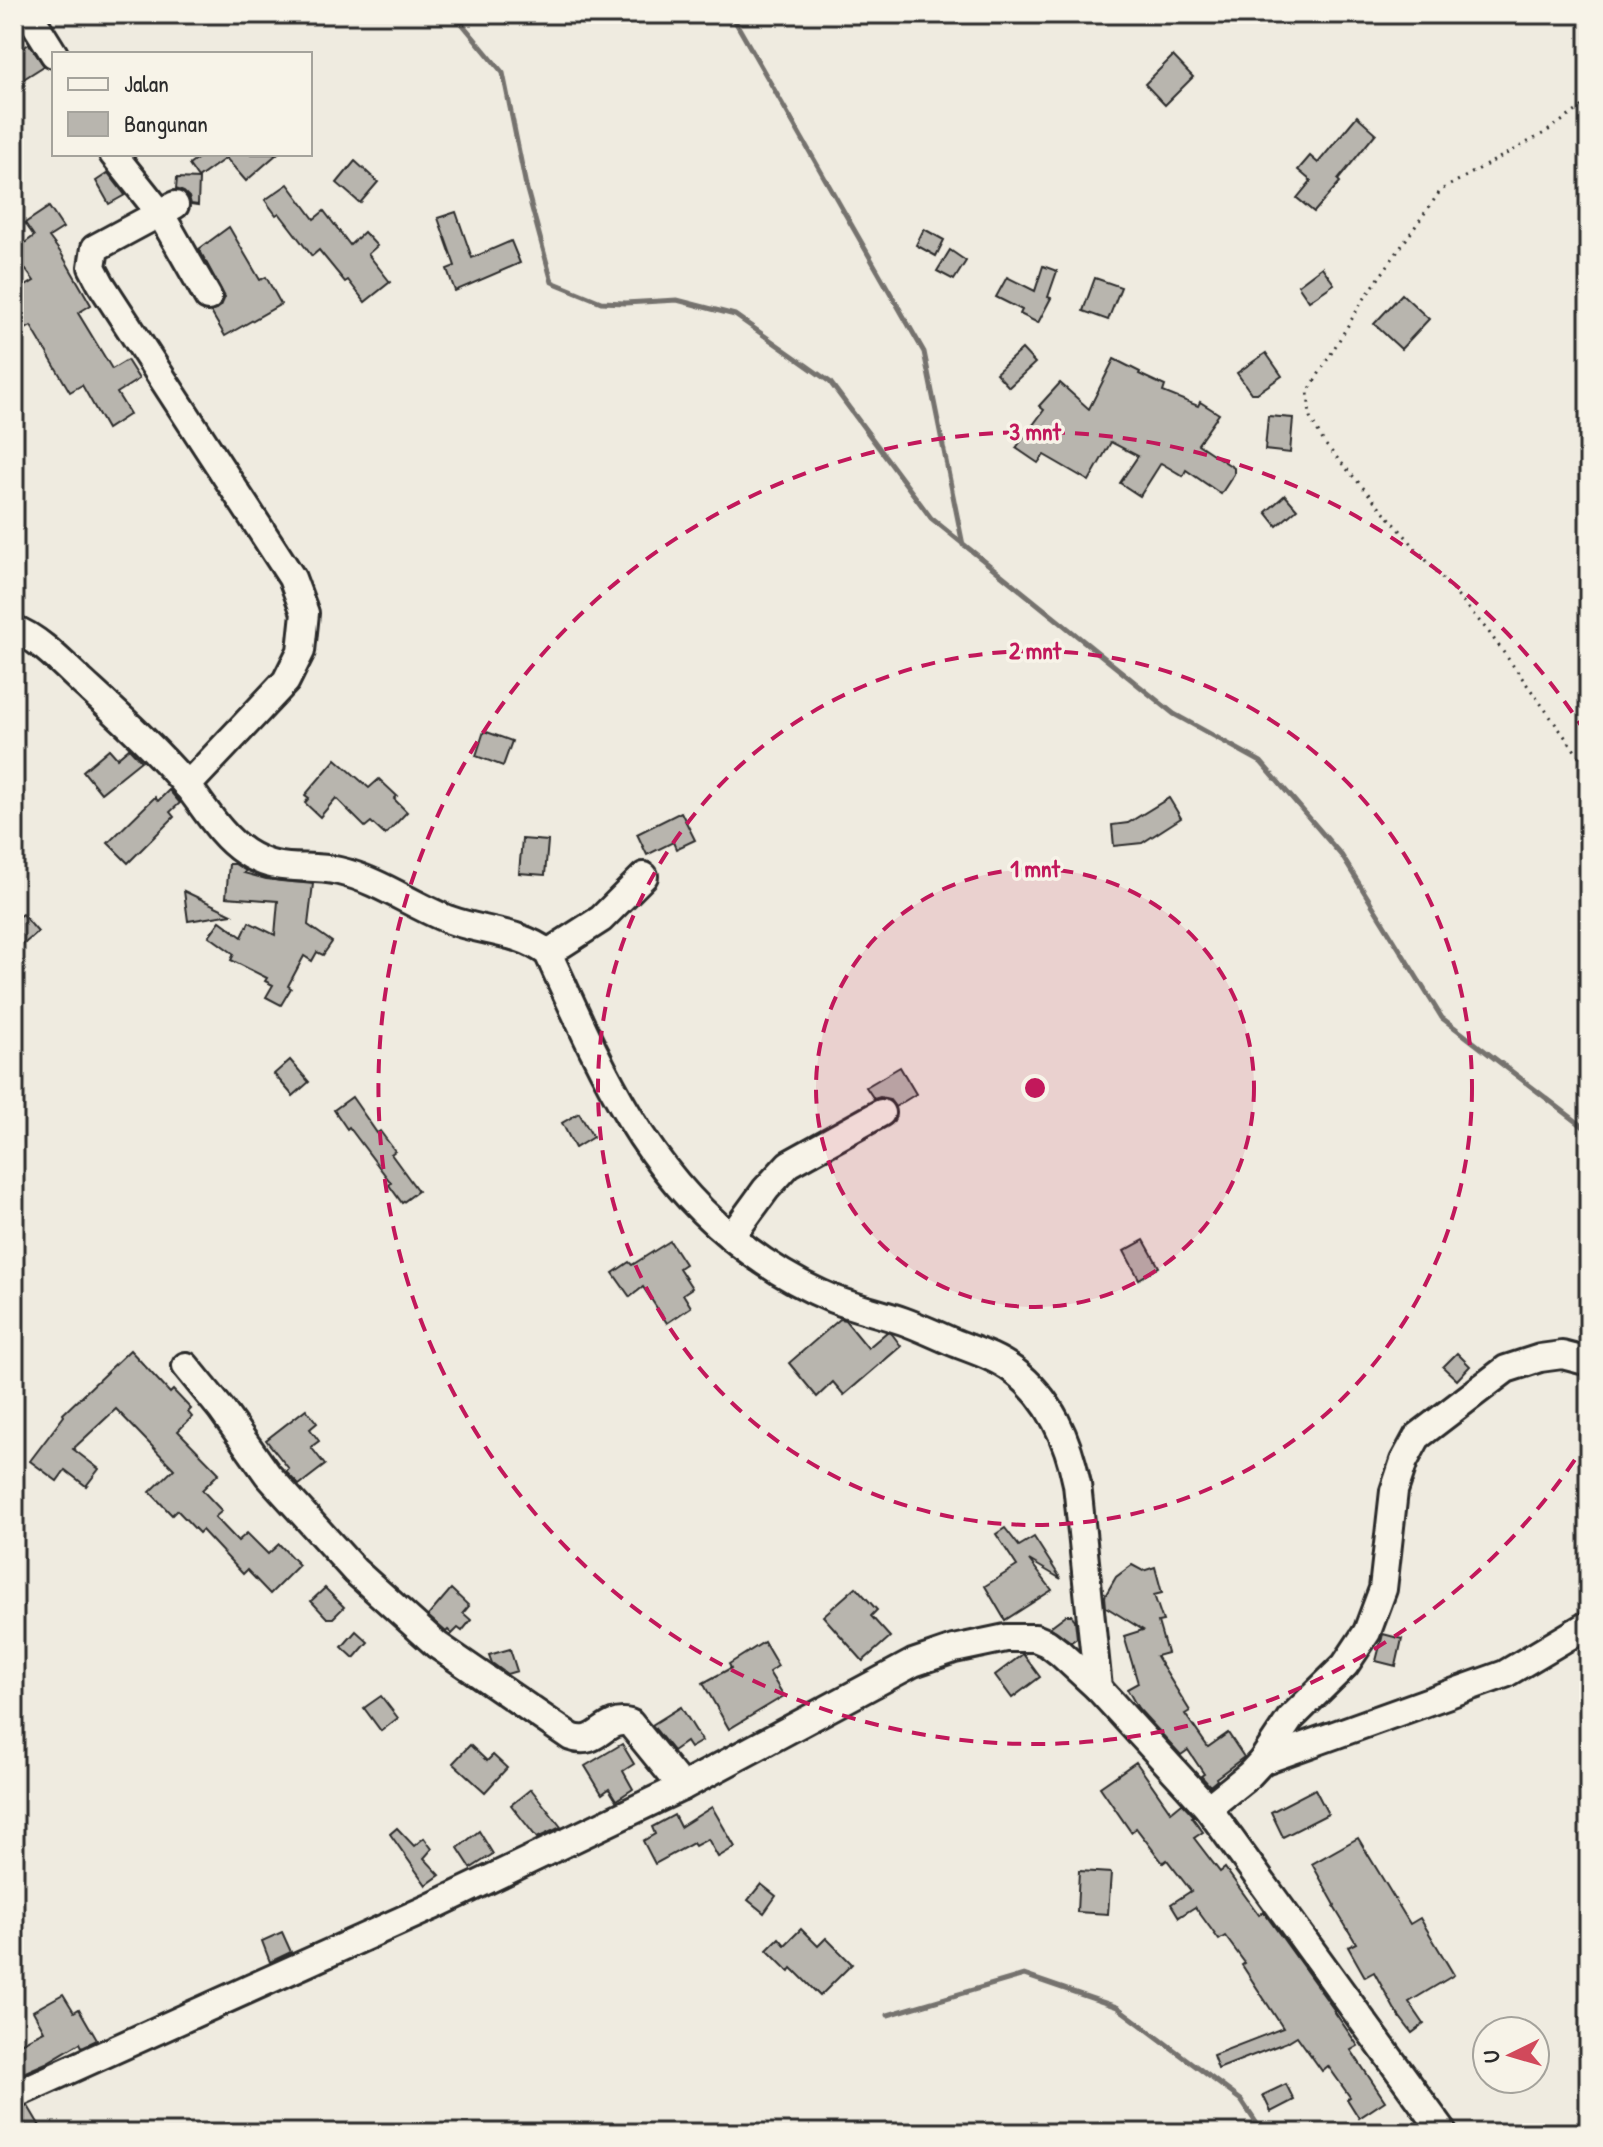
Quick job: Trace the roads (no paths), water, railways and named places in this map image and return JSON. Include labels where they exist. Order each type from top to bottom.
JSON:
[{"type":"street","points":[[29,14],[53,52]]},
{"type":"street","points":[[115,156],[167,209],[208,297]]},
{"type":"street","points":[[167,209],[95,248],[92,267],[292,578],[305,613],[301,651],[286,681],[187,786]]},
{"type":"street","points":[[14,629],[25,632],[130,727],[187,786],[230,840],[255,858],[293,869],[319,868],[348,873],[447,919],[536,944],[548,953],[625,1111],[669,1176],[695,1205],[731,1237],[814,1290],[904,1321],[990,1357],[1012,1370],[1031,1387],[1056,1421],[1070,1452],[1077,1484],[1098,1688]]},
{"type":"street","points":[[548,953],[601,919],[644,876]]},
{"type":"street","points":[[731,1237],[766,1189],[789,1164],[881,1113]]},
{"type":"street","points":[[1208,1808],[1262,1761],[1290,1719],[1345,1665],[1367,1632],[1383,1589],[1394,1491],[1404,1461],[1417,1437],[1506,1369],[1540,1358],[1562,1355],[1589,1362]]},
{"type":"street","points":[[186,1366],[268,1475],[355,1571],[437,1645],[578,1740],[591,1739],[612,1723],[630,1723],[682,1787]]},
{"type":"street","points":[[1262,1761],[1505,1674],[1589,1624]]},
{"type":"street","points":[[14,2095],[431,1907],[682,1787],[913,1663],[984,1642],[1035,1638],[1060,1653],[1098,1688],[1208,1808],[1444,2133]]},
{"type":"waterway","points":[[454,14],[503,73],[526,186],[552,282],[601,302],[677,300],[735,315],[830,382],[931,518],[1174,714],[1261,762],[1342,856],[1442,1018],[1589,1131]]},
{"type":"waterway","points":[[731,14],[924,352],[963,545]]},
{"type":"waterway","points":[[888,2015],[1024,1975],[1117,2007],[1241,2100],[1263,2133]]}]
